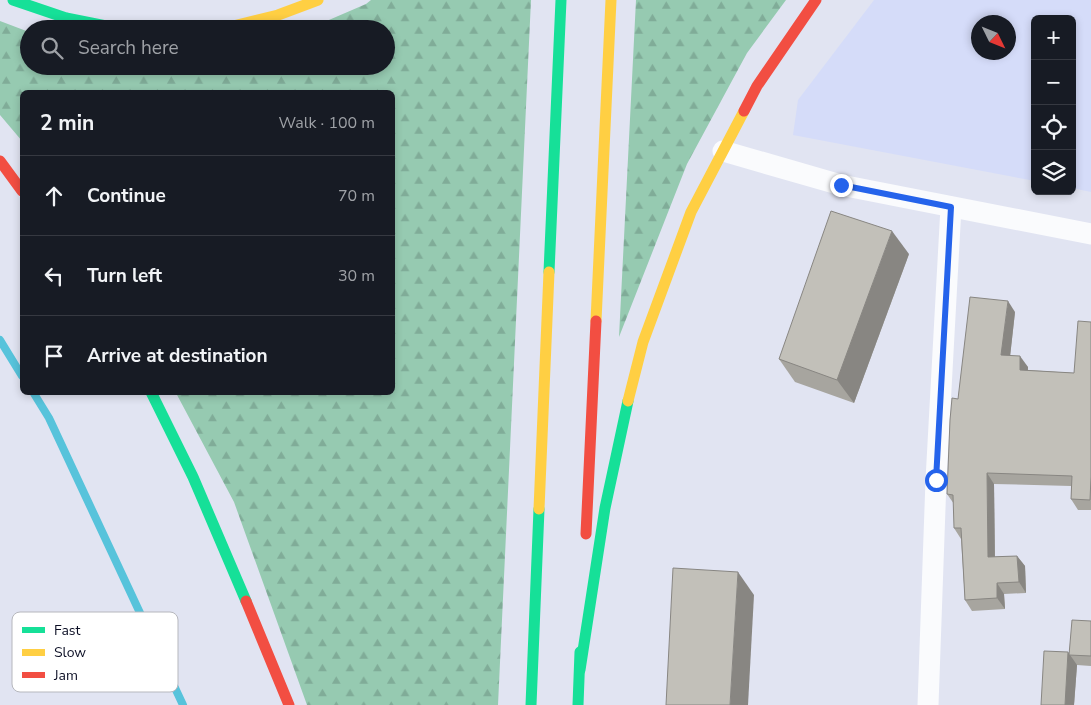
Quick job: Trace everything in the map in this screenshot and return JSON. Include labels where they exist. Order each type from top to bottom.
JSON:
[{"type":"highway","points":[[13,0],[34,10],[75,20]]},
{"type":"highway","points":[[260,20],[278,16],[318,0]]},
{"type":"highway","points":[[531,705],[561,0]]},
{"type":"highway","points":[[585,550],[611,0]]},
{"type":"highway","points":[[580,670],[605,508],[622,423],[643,342],[691,212],[757,86],[816,0]]},
{"type":"highway","points":[[0,160],[20,188]]},
{"type":"highway","points":[[152,395],[197,486],[289,705]]},
{"type":"highway","points":[[578,705],[584,570]]},
{"type":"street","points":[[723,151],[841,185],[1091,234]]},
{"type":"street","points":[[928,705],[936,480],[951,207]]},
{"type":"shaded area","points":[[874,0],[1091,0],[1091,192],[1076,189],[1076,15],[1031,15],[1031,180],[793,135],[798,100]]},
{"type":"green space","points":[[371,0],[531,0],[498,705],[307,705],[234,502],[177,395],[395,395],[395,90],[20,90],[20,139],[0,115],[0,21],[20,29],[20,75],[395,75],[395,20],[329,20]]},
{"type":"green space","points":[[636,0],[786,0],[747,53],[687,164],[619,337]]},
{"type":"building","points":[[831,211],[892,231],[837,380],[779,359]]},
{"type":"building","points":[[970,297],[1008,301],[1001,355],[1020,356],[1020,370],[1074,373],[1078,321],[1091,322],[1091,477],[1090,500],[1071,499],[1072,476],[987,473],[988,557],[1017,556],[1019,582],[997,583],[997,598],[965,600],[961,528],[954,528],[953,495],[947,494],[952,398],[958,399]]},
{"type":"building","points":[[673,568],[738,572],[730,705],[666,705]]},
{"type":"building","points":[[1072,620],[1091,621],[1091,656],[1069,655]]},
{"type":"building","points":[[1044,651],[1068,652],[1065,705],[1041,705]]},
{"type":"waterway","points":[[0,340],[20,373]]},
{"type":"waterway","points":[[35,395],[49,418],[140,612]]},
{"type":"waterway","points":[[177,692],[183,705]]},
{"type":"traffic: fast","points":[[13,0],[76,20]]},
{"type":"traffic: fast","points":[[549,272],[561,0]]},
{"type":"traffic: fast","points":[[152,395],[193,477],[246,601]]},
{"type":"traffic: fast","points":[[580,670],[605,508],[628,401]]},
{"type":"traffic: fast","points":[[531,705],[539,509]]},
{"type":"traffic: fast","points":[[578,705],[580,652]]},
{"type":"traffic: slow","points":[[258,20],[278,15],[318,0]]},
{"type":"traffic: slow","points":[[596,321],[611,0]]},
{"type":"traffic: slow","points":[[628,401],[643,342],[691,212],[744,111]]},
{"type":"traffic: slow","points":[[539,509],[549,272]]},
{"type":"traffic: jam","points":[[744,111],[757,86],[816,0]]},
{"type":"traffic: jam","points":[[0,161],[20,188]]},
{"type":"traffic: jam","points":[[586,534],[596,321]]},
{"type":"traffic: jam","points":[[246,601],[289,705]]},
{"type":"route","points":[[841,185],[951,207],[936,480]]}]
